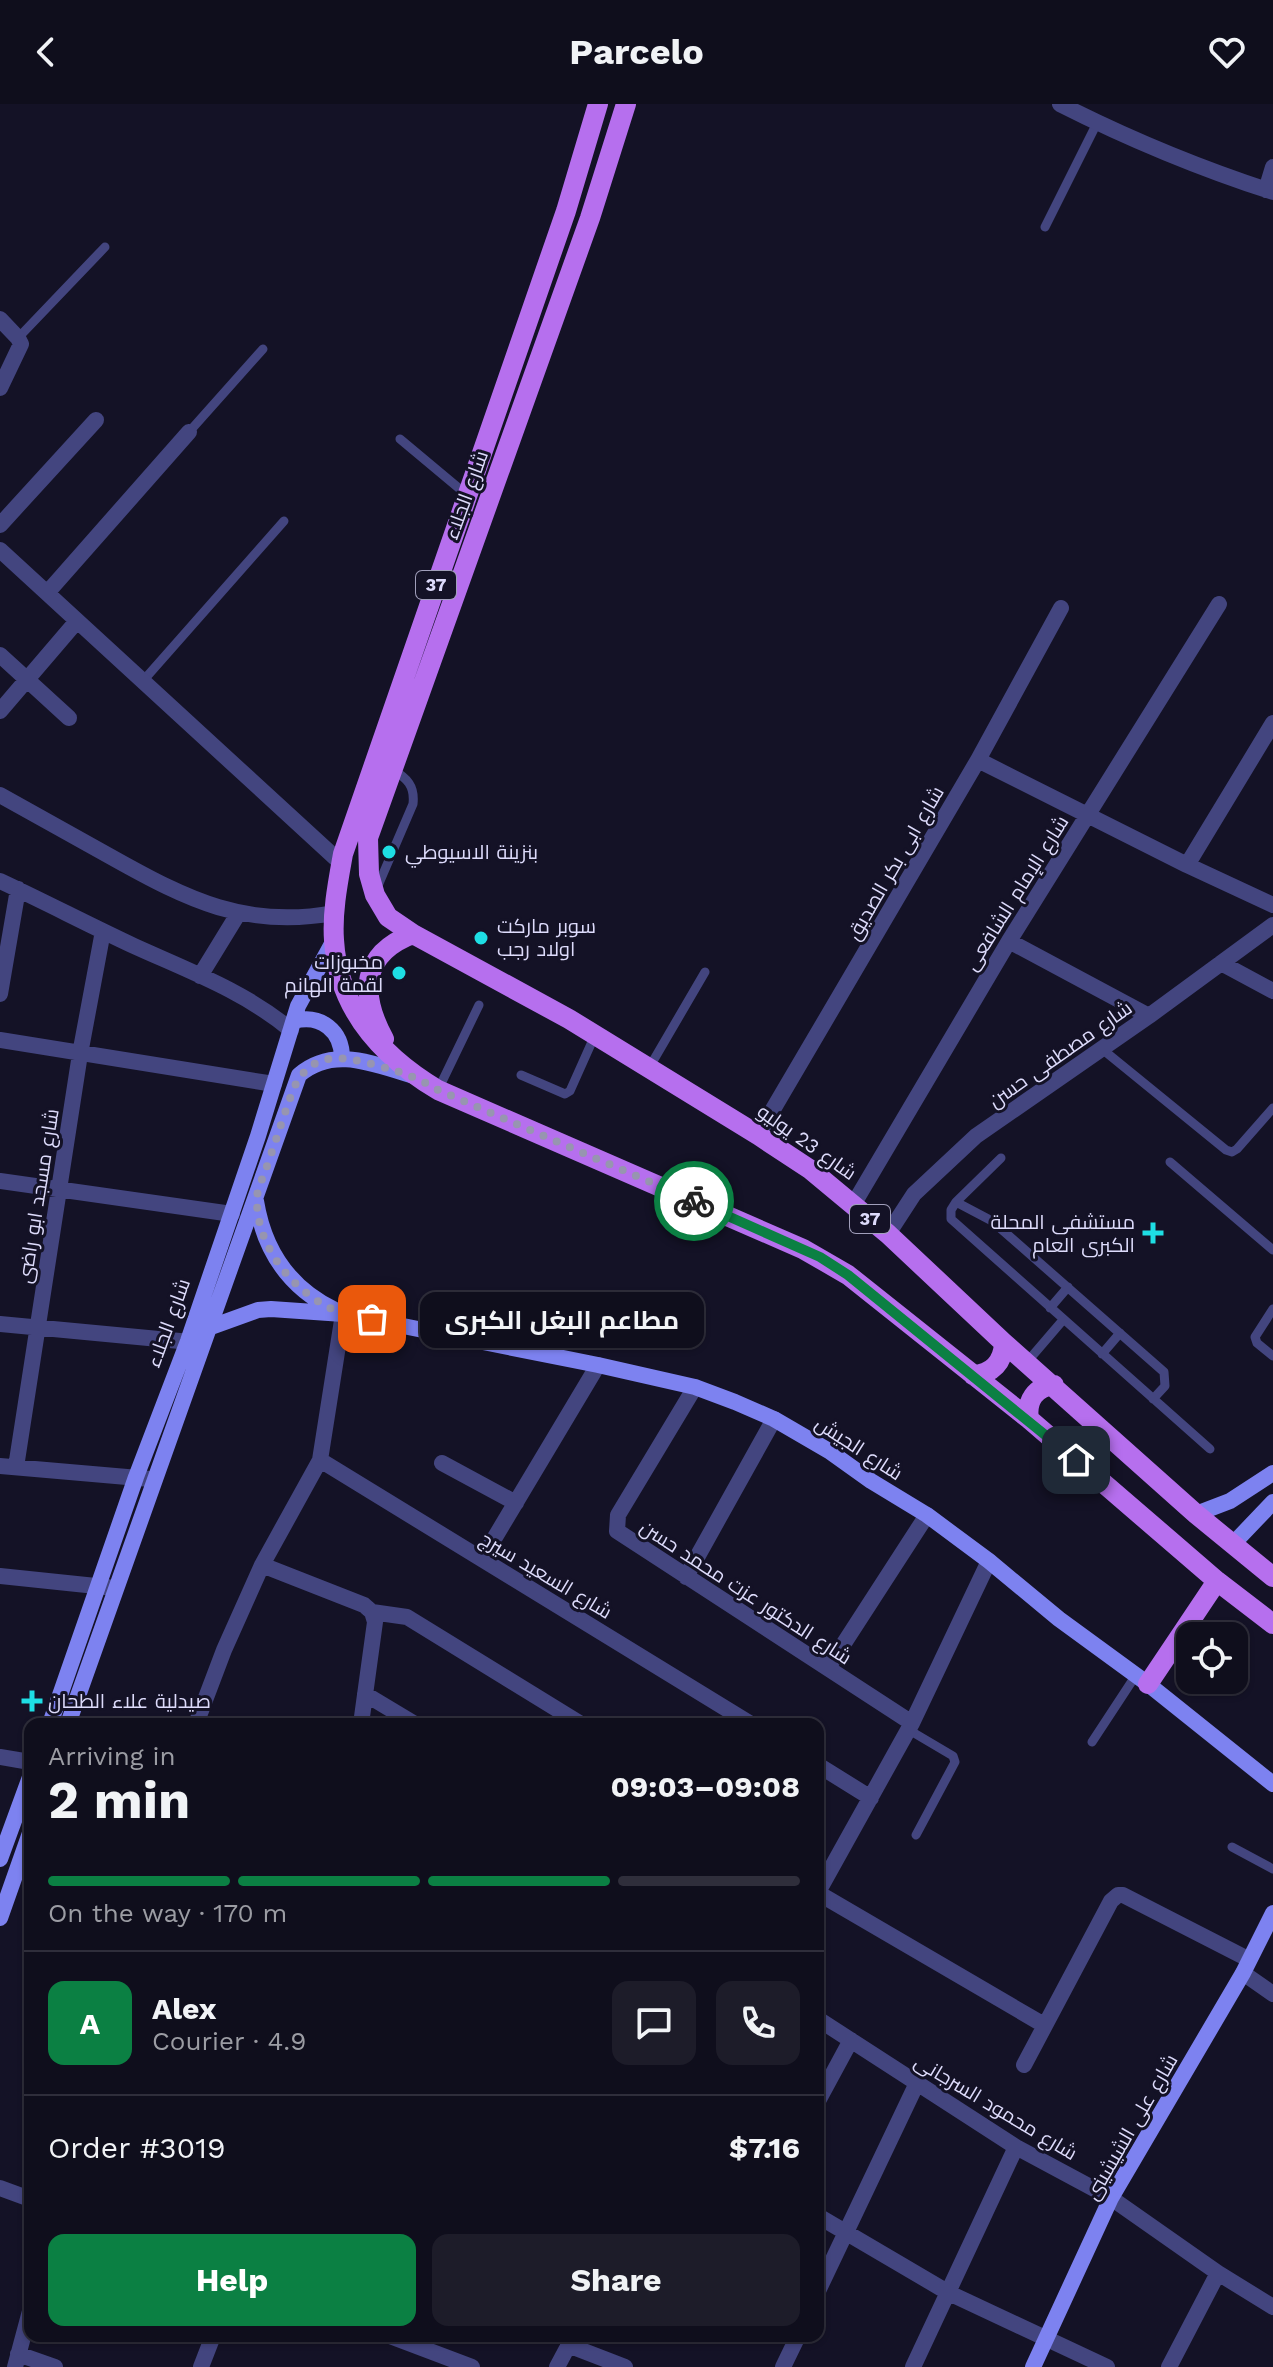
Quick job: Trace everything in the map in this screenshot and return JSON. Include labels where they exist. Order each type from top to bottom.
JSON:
[{"type":"main road","name":"شارع الجلاء","points":[[394,1057],[356,1017],[342,983],[334,940],[334,913],[341,863],[566,211],[598,104]]},
{"type":"main road","name":"شارع الجلاء","points":[[413,934],[388,917],[375,895],[368,864],[368,838],[501,472],[590,218],[626,104]]},
{"type":"main road","points":[[478,464],[501,472]]},
{"type":"main road","points":[[394,1057],[368,1005],[370,974],[377,960],[399,939],[413,934]]},
{"type":"main road","name":"شارع 23 يوليو","points":[[413,934],[595,1035],[811,1170],[888,1234],[1004,1343],[1196,1514],[1273,1577]]},
{"type":"main road","name":"37","points":[[394,1057],[438,1090],[820,1257],[848,1275],[1029,1419],[1217,1581],[1273,1624]]},
{"type":"main road","points":[[973,1375],[982,1375],[996,1366],[1001,1359],[1004,1343]]},
{"type":"main road","points":[[1029,1419],[1029,1403],[1033,1396],[1046,1386],[1054,1385]]},
{"type":"main road","points":[[1142,1680],[1217,1581]]},
{"type":"street","points":[[1060,104],[1188,162],[1270,191],[1273,167]]},
{"type":"street","points":[[0,319],[18,338],[19,351],[0,388]]},
{"type":"street","points":[[0,525],[96,420]]},
{"type":"street","points":[[47,593],[189,432]]},
{"type":"street","points":[[2,555],[341,863]]},
{"type":"street","name":"شارع الإمام الشافعى","points":[[853,1205],[1009,941],[1219,604]]},
{"type":"street","name":"شارع ابى بكر الصديق","points":[[758,1135],[978,760],[1061,608]]},
{"type":"street","points":[[0,711],[77,621]]},
{"type":"street","points":[[0,655],[69,718]]},
{"type":"street","points":[[1187,865],[1273,723]]},
{"type":"street","points":[[978,760],[1273,905]]},
{"type":"street","points":[[0,795],[172,891],[217,909],[286,918],[334,913]]},
{"type":"street","points":[[0,881],[249,998],[293,1026],[316,1020],[329,1027],[341,1044],[342,1058],[416,1076]]},
{"type":"street","points":[[0,994],[3,955],[18,889]]},
{"type":"street","points":[[200,976],[238,914]]},
{"type":"street","name":"شارع مصطفى حسن","points":[[888,1234],[914,1194],[976,1136],[1273,925]]},
{"type":"street","name":"شارع مسجد ابو راضى","points":[[8,1467],[38,1328],[80,1054],[103,931]]},
{"type":"street","name":"شارع الجلاء","points":[[70,1718],[154,1479],[232,1214],[305,989],[334,940]]},
{"type":"street","points":[[1009,941],[1149,1016]]},
{"type":"street","points":[[1221,963],[1273,991]]},
{"type":"street","points":[[0,1040],[274,1084]]},
{"type":"street","name":"شارع الجلاء","points":[[52,1718],[136,1477],[196,1342],[211,1327],[299,1075],[316,1063],[342,1058]]},
{"type":"street","points":[[0,1181],[232,1214]]},
{"type":"street","name":"شارع الجيش","points":[[256,1199],[260,1224],[282,1270],[320,1303],[343,1314]]},
{"type":"street","name":"شارع الجيش","points":[[211,1327],[258,1310],[343,1314],[695,1387],[774,1419],[927,1515],[1273,1784]]},
{"type":"street","points":[[198,1718],[262,1565],[320,1460],[343,1314]]},
{"type":"street","points":[[0,1324],[196,1342]]},
{"type":"street","points":[[482,1559],[598,1365]]},
{"type":"street","name":"شارع الدكتور عزت محمد حسن","points":[[695,1387],[616,1521],[620,1534],[828,1668],[910,1726]]},
{"type":"street","points":[[686,1577],[774,1419]]},
{"type":"street","name":"شارع السعيد سيرج","points":[[320,1460],[741,1718]]},
{"type":"street","points":[[442,1463],[516,1503]]},
{"type":"street","points":[[8,1467],[154,1479]]},
{"type":"street","points":[[1196,1514],[1230,1501],[1273,1473]]},
{"type":"street","points":[[1232,1545],[1273,1502]]},
{"type":"street","points":[[828,1668],[927,1515]]},
{"type":"street","points":[[824,1870],[871,1798],[910,1726],[989,1561]]},
{"type":"street","points":[[262,1565],[364,1605],[372,1612],[407,1617],[571,1718]]},
{"type":"street","points":[[0,1576],[115,1588]]},
{"type":"street","points":[[362,1718],[375,1632],[372,1612]]},
{"type":"street","points":[[365,1694],[405,1718]]},
{"type":"street","points":[[0,1757],[24,1761]]},
{"type":"street","points":[[824,1769],[871,1798]]},
{"type":"street","points":[[0,1859],[24,1793]]},
{"type":"street","points":[[0,1918],[24,1850]]},
{"type":"street","points":[[1024,2065],[1111,1901],[1118,1895],[1123,1895],[1245,1966],[1273,1994]]},
{"type":"street","points":[[824,1897],[1044,2025]]},
{"type":"street","name":"شارع على الشيشينى","points":[[1033,2367],[1111,2198],[1273,1913]]},
{"type":"street","name":"شارع محمود السرجانى","points":[[824,2023],[1016,2147],[1111,2198],[1218,2273],[1273,2307]]},
{"type":"street","points":[[824,2090],[851,2040]]},
{"type":"street","points":[[824,2278],[917,2083]]},
{"type":"street","points":[[913,2367],[1016,2147]]},
{"type":"street","points":[[0,2188],[24,2197]]},
{"type":"street","points":[[824,2220],[949,2293],[1107,2367]]},
{"type":"street","points":[[1169,2367],[1218,2273]]},
{"type":"street","points":[[24,2334],[17,2360],[55,2367]]},
{"type":"street","points":[[201,2367],[211,2342]]},
{"type":"street","points":[[406,2342],[472,2367]]},
{"type":"street","points":[[557,2367],[570,2342]]},
{"type":"street","points":[[573,2342],[625,2367]]},
{"type":"street","points":[[783,2367],[795,2342]]},
{"type":"lane","points":[[1045,227],[1097,123]]},
{"type":"lane","points":[[18,338],[105,247]]},
{"type":"lane","points":[[189,432],[263,349]]},
{"type":"lane","points":[[400,439],[467,495]]},
{"type":"lane","points":[[142,682],[284,521]]},
{"type":"lane","points":[[375,895],[413,804],[413,789],[409,782],[393,770]]},
{"type":"lane","points":[[649,1068],[705,972]]},
{"type":"lane","points":[[438,1090],[479,1005]]},
{"type":"lane","points":[[521,1075],[565,1094],[570,1091],[595,1035]]},
{"type":"lane","points":[[1102,1049],[1226,1150],[1232,1152],[1237,1149],[1273,1108]]},
{"type":"lane","points":[[1001,1158],[956,1202],[951,1210],[951,1219],[1210,1449]]},
{"type":"lane","points":[[1170,1162],[1273,1250]]},
{"type":"lane","points":[[956,1202],[992,1221],[1164,1372],[1165,1386],[1153,1399]]},
{"type":"lane","points":[[1050,1308],[1068,1287]]},
{"type":"lane","points":[[1273,1309],[1255,1337],[1257,1343],[1273,1356]]},
{"type":"lane","points":[[1027,1362],[1063,1320]]},
{"type":"lane","points":[[1102,1354],[1120,1333]]},
{"type":"lane","points":[[1092,1742],[1142,1680]]},
{"type":"lane","points":[[910,1726],[953,1756],[955,1762],[916,1835]]},
{"type":"lane","points":[[1232,1847],[1273,1869]]},
{"type":"way so far","points":[[372,1319],[343,1314],[320,1303],[300,1288],[282,1270],[260,1224],[256,1199],[293,1090],[299,1075],[316,1063],[352,1059],[416,1076],[438,1090],[694,1201]]},
{"type":"place","name":"بنزينة الاسيوطي","points":[[389,852]]},
{"type":"place","name":"سوبر ماركت اولاد رجب","points":[[481,938]]},
{"type":"place","name":"مخبوزات لقمة الهانم","points":[[399,973]]},
{"type":"place","name":"مستشفى المحلة الكبرى العام","points":[[1153,1233]]},
{"type":"place","name":"مطاعم البغل الكبرى","points":[[372,1319]]},
{"type":"place","name":"صيدلية علاء الطحان","points":[[32,1701]]},
{"type":"route","points":[[694,1201],[820,1257],[848,1275],[1076,1460]]}]
